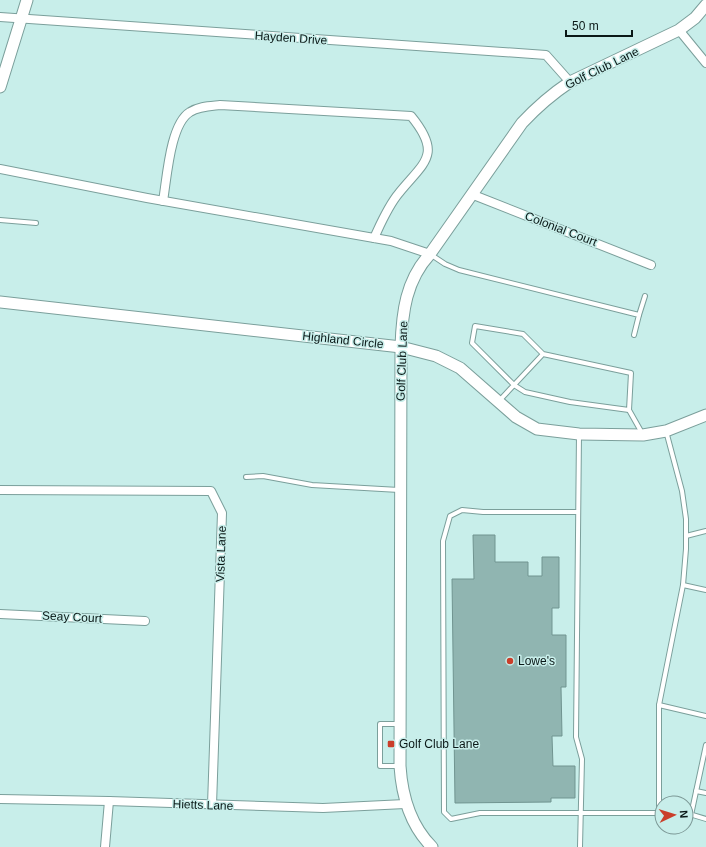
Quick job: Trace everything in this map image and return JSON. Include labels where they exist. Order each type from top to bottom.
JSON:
[{"type":"street","points":[[0,86],[27,0]]},
{"type":"street","name":"Golf Club Lane","points":[[432,847],[415,824],[405,804],[400,766],[401,347],[407,295],[420,265],[430,254],[522,123],[550,96],[570,82],[679,30],[695,18],[706,5]]},
{"type":"street","name":"Hayden Drive","points":[[0,17],[546,55],[570,82]]},
{"type":"street","points":[[679,30],[706,62]]},
{"type":"street","points":[[164,201],[174,140],[180,122],[189,112],[199,107],[220,105],[411,116],[423,131],[427,147],[427,158],[423,166],[399,192],[389,206],[374,238]]},
{"type":"street","points":[[0,169],[164,201],[392,241],[430,254]]},
{"type":"street","name":"Colonial Court","points":[[471,194],[651,264]]},
{"type":"street","name":"Highland Circle","points":[[0,302],[401,347],[436,356],[460,368],[516,417],[537,429],[579,434],[643,435],[666,431],[706,415]]},
{"type":"street","name":"Vista Lane","points":[[0,490],[211,491],[222,513],[212,805]]},
{"type":"street","name":"Seay Court","points":[[0,614],[145,620]]},
{"type":"street","name":"Hietts Lane","points":[[0,799],[323,808],[405,804]]},
{"type":"street","points":[[105,847],[109,801]]},
{"type":"lane","points":[[0,220],[36,223]]},
{"type":"lane","points":[[430,254],[444,264],[459,270],[639,315]]},
{"type":"lane","points":[[634,335],[644,296]]},
{"type":"lane","points":[[629,410],[570,402],[525,392],[514,385],[472,343],[475,326],[523,334],[543,354],[631,373],[629,410],[643,435]]},
{"type":"lane","points":[[499,401],[543,354]]},
{"type":"lane","points":[[661,795],[659,705],[683,585],[686,536],[682,491],[666,431]]},
{"type":"lane","points":[[579,434],[576,738],[582,759],[580,847]]},
{"type":"lane","points":[[246,477],[263,476],[312,485],[401,490]]},
{"type":"lane","points":[[578,512],[487,512],[462,510],[450,516],[443,541],[444,812],[451,820],[480,813],[654,813]]},
{"type":"lane","points":[[686,536],[706,531]]},
{"type":"lane","points":[[683,585],[706,590]]},
{"type":"lane","points":[[659,705],[706,716]]},
{"type":"lane","points":[[400,724],[380,724],[380,766],[400,766]]},
{"type":"lane","points":[[694,801],[706,745]]},
{"type":"lane","points":[[696,791],[706,793]]},
{"type":"lane","points":[[694,816],[706,819]]},
{"type":"building","name":"Lowe's","points":[[473,535],[495,535],[495,562],[528,562],[528,576],[542,576],[542,557],[559,557],[559,608],[552,608],[552,635],[566,635],[566,687],[561,687],[562,736],[552,736],[553,766],[575,766],[575,798],[551,798],[551,802],[455,803],[452,579],[474,579]]},
{"type":"place","name":"Lowe's","points":[[510,661]]},
{"type":"place","name":"Golf Club Lane","points":[[391,744]]}]
